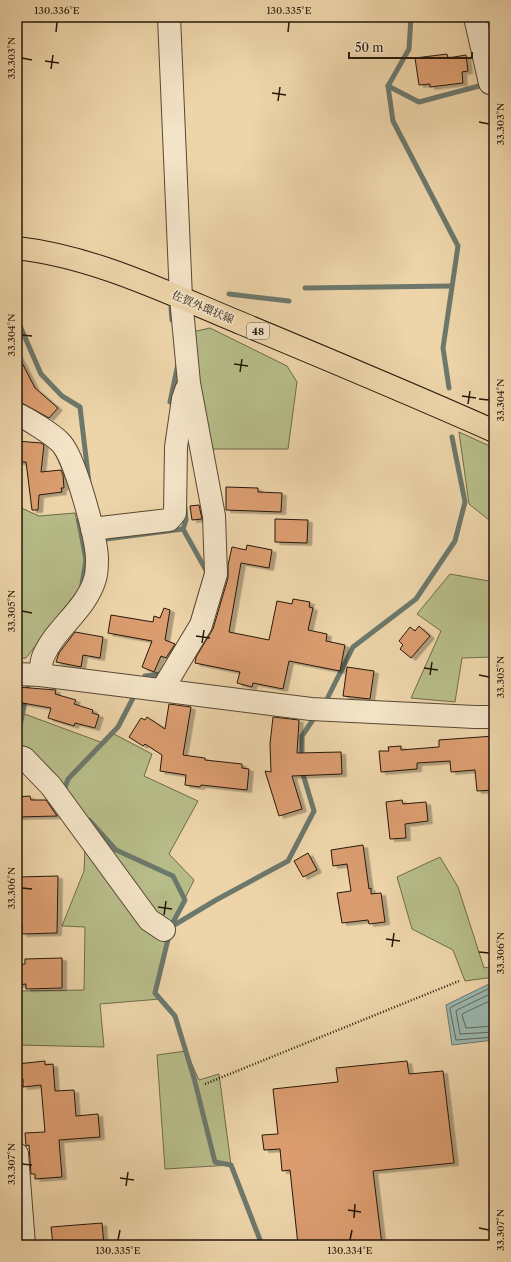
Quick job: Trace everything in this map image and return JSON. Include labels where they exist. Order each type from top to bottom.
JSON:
[{"type":"main road","name":"佐賀外環状線","points":[[17,248],[70,258],[113,271],[181,298],[494,430]]},
{"type":"street","points":[[162,690],[201,626],[216,574],[214,516],[189,383],[181,298],[169,17]]},
{"type":"street","points":[[475,17],[490,83],[494,83]]},
{"type":"street","points":[[92,529],[169,520],[175,513],[176,448],[183,399],[189,383]]},
{"type":"street","points":[[17,414],[25,417],[61,443],[72,461],[92,529],[97,558],[95,578],[85,601],[55,637],[42,658],[40,675]]},
{"type":"street","points":[[17,674],[40,675],[311,709],[494,717]]},
{"type":"street","points":[[17,756],[24,758],[51,786],[149,920],[164,930]]},
{"type":"street","points":[[17,1154],[24,1245]]},
{"type":"path","points":[[205,1084],[458,981]]},
{"type":"green space","points":[[210,328],[287,366],[297,382],[288,449],[209,449],[192,332]]},
{"type":"green space","points":[[459,432],[494,448],[494,524],[469,504]]},
{"type":"green space","points":[[17,506],[39,516],[75,513],[85,562],[79,590],[26,658],[17,658],[17,632],[21,618],[17,591]]},
{"type":"green space","points":[[450,574],[494,582],[494,657],[462,658],[455,702],[411,698],[441,631],[417,614]]},
{"type":"green space","points":[[22,713],[103,743],[112,733],[152,754],[144,776],[198,801],[169,854],[194,880],[171,927],[155,993],[160,999],[100,1004],[104,1047],[17,1045],[17,991],[84,990],[85,927],[62,926],[84,871],[86,824],[17,751],[17,741]]},
{"type":"green space","points":[[440,857],[458,887],[484,968],[494,966],[494,977],[465,981],[453,950],[412,929],[397,877]]},
{"type":"green space","points":[[186,1051],[199,1080],[219,1074],[231,1165],[165,1169],[157,1055]]},
{"type":"water","points":[[494,983],[494,1040],[452,1045],[446,1005]]},
{"type":"building","points":[[447,54],[448,58],[466,55],[468,71],[462,72],[463,83],[430,87],[430,84],[419,85],[415,58]]},
{"type":"building","points":[[17,353],[35,388],[58,408],[49,418],[20,402],[17,397]]},
{"type":"building","points":[[17,441],[41,443],[44,445],[41,472],[61,470],[63,475],[64,488],[61,488],[62,492],[39,495],[38,510],[32,510],[26,462],[17,462]]},
{"type":"building","points":[[226,487],[258,488],[258,492],[282,493],[281,512],[226,510]]},
{"type":"building","points":[[199,505],[202,519],[192,520],[190,506]]},
{"type":"building","points":[[275,519],[308,520],[307,543],[275,542]]},
{"type":"building","points":[[247,545],[272,550],[269,568],[241,563],[229,632],[269,640],[277,601],[292,604],[293,599],[310,602],[309,607],[313,608],[308,630],[327,634],[326,641],[345,645],[340,671],[289,661],[283,689],[253,683],[252,687],[237,683],[240,672],[195,663],[196,657],[213,629],[228,578],[228,565],[232,547],[246,550]]},
{"type":"building","points":[[164,608],[170,610],[165,640],[175,644],[166,658],[161,656],[154,672],[142,667],[152,641],[108,633],[111,615],[153,622],[154,616],[160,618]]},
{"type":"building","points":[[419,626],[430,636],[411,658],[400,649],[403,645],[399,641],[410,627],[415,631]]},
{"type":"building","points":[[75,632],[103,637],[100,658],[83,655],[81,667],[56,662],[59,653]]},
{"type":"building","points":[[347,667],[374,671],[370,699],[343,696]]},
{"type":"building","points":[[17,687],[56,690],[55,694],[76,700],[74,704],[93,710],[92,713],[99,715],[95,728],[75,723],[74,726],[48,718],[51,708],[17,702]]},
{"type":"building","points":[[169,704],[191,707],[183,755],[205,758],[205,760],[242,764],[242,768],[249,769],[247,790],[201,785],[200,787],[185,785],[186,775],[160,771],[162,755],[145,744],[143,746],[129,737],[141,718],[145,720],[147,717],[165,729]]},
{"type":"building","points":[[273,717],[299,720],[297,753],[341,752],[342,774],[292,776],[302,809],[279,816],[265,771],[271,772],[270,744]]},
{"type":"building","points":[[494,736],[494,790],[477,791],[475,770],[451,772],[450,761],[417,763],[417,769],[381,772],[379,751],[389,751],[388,747],[401,746],[401,750],[439,747],[439,740]]},
{"type":"building","points":[[30,796],[31,800],[46,800],[57,816],[17,817],[17,797]]},
{"type":"building","points":[[402,800],[403,804],[426,802],[428,821],[405,824],[406,838],[390,839],[386,802]]},
{"type":"building","points":[[363,845],[369,889],[371,888],[371,894],[381,893],[385,922],[369,924],[368,920],[342,923],[337,893],[351,891],[347,864],[333,866],[331,850]]},
{"type":"building","points":[[308,853],[317,870],[303,877],[294,861]]},
{"type":"building","points":[[58,876],[57,933],[22,934],[22,924],[17,924],[17,877]]},
{"type":"building","points":[[62,958],[62,988],[26,989],[26,984],[17,985],[17,965],[25,964],[25,959]]},
{"type":"building","points":[[45,1061],[45,1065],[53,1064],[55,1091],[74,1090],[76,1116],[98,1114],[100,1137],[59,1140],[62,1177],[35,1179],[35,1174],[31,1174],[29,1145],[26,1146],[25,1133],[45,1132],[41,1085],[23,1087],[23,1079],[18,1079],[17,1064]]},
{"type":"building","points":[[407,1061],[409,1074],[443,1071],[454,1163],[373,1171],[382,1245],[298,1245],[290,1170],[282,1171],[280,1149],[264,1150],[262,1135],[278,1134],[273,1089],[338,1082],[336,1068]]},
{"type":"building","points":[[102,1223],[104,1245],[53,1245],[51,1227]]},
{"type":"waterway","points":[[411,17],[409,49],[388,86],[393,121],[458,246],[443,348],[449,388]]},
{"type":"waterway","points":[[388,86],[419,102],[479,86]]},
{"type":"waterway","points":[[305,288],[451,286]]},
{"type":"waterway","points":[[229,294],[289,301]]},
{"type":"waterway","points":[[171,308],[172,320]]},
{"type":"waterway","points":[[17,319],[41,374],[62,396],[80,407],[89,483]]},
{"type":"waterway","points":[[170,402],[178,364]]},
{"type":"waterway","points":[[328,697],[353,647],[416,599],[455,541],[465,502],[452,437]]},
{"type":"waterway","points":[[106,539],[183,529],[186,520],[185,508]]},
{"type":"waterway","points":[[79,520],[86,560],[82,585]]},
{"type":"waterway","points":[[183,529],[207,572],[206,575]]},
{"type":"waterway","points":[[145,676],[161,674],[162,672]]},
{"type":"waterway","points":[[17,741],[28,686]]},
{"type":"waterway","points":[[65,793],[64,791],[68,779],[118,727],[133,698]]},
{"type":"waterway","points":[[302,759],[302,736],[314,718]]},
{"type":"waterway","points":[[262,1245],[231,1165],[215,1162],[194,1078],[175,1016],[155,993],[171,927],[216,900],[288,861],[314,811],[302,771]]},
{"type":"waterway","points":[[89,820],[116,850],[173,876],[185,900],[171,926]]}]
